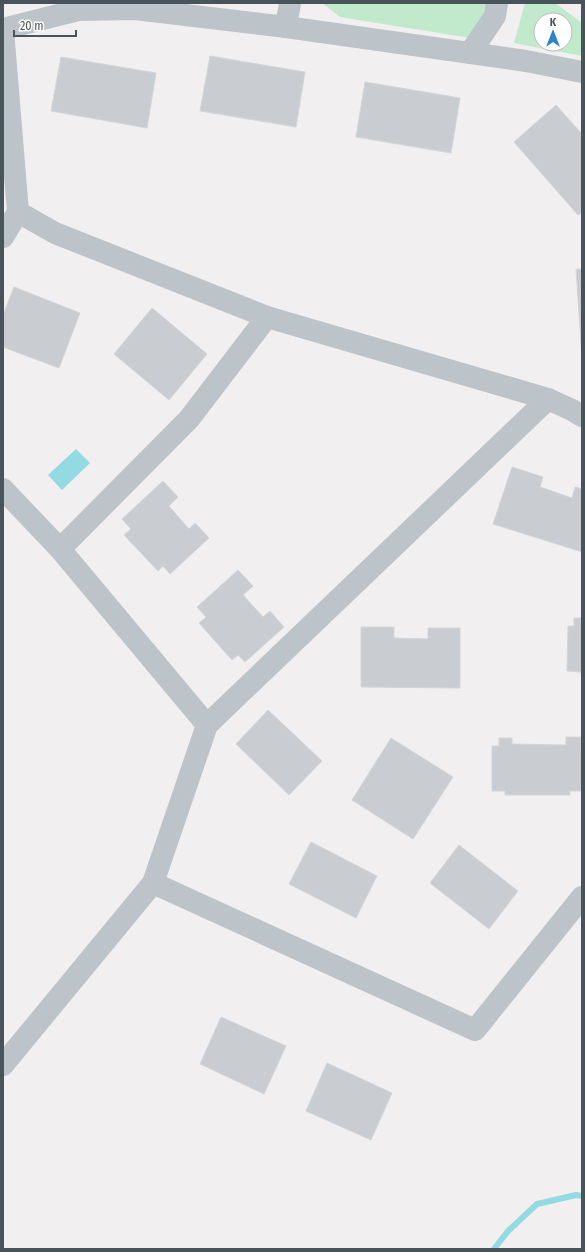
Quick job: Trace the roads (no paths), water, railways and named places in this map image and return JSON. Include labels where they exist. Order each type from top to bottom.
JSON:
[{"type":"street","points":[[286,28],[290,3]]},
{"type":"street","points":[[470,53],[494,16],[497,3]]},
{"type":"street","points":[[3,237],[18,212],[3,29],[78,7],[194,10],[286,28],[526,61],[582,72]]},
{"type":"street","points":[[18,212],[55,233],[267,317],[548,400],[579,412]]},
{"type":"street","points":[[60,549],[189,419],[267,317]]},
{"type":"street","points":[[3,1065],[153,883],[207,725],[548,400]]},
{"type":"street","points":[[3,489],[60,549],[207,725]]},
{"type":"street","points":[[153,883],[475,1030],[582,897]]},
{"type":"water","points":[[76,449],[90,463],[62,490],[48,475]]},
{"type":"waterway","points":[[494,1249],[508,1231],[537,1204],[576,1195],[582,1196]]}]
